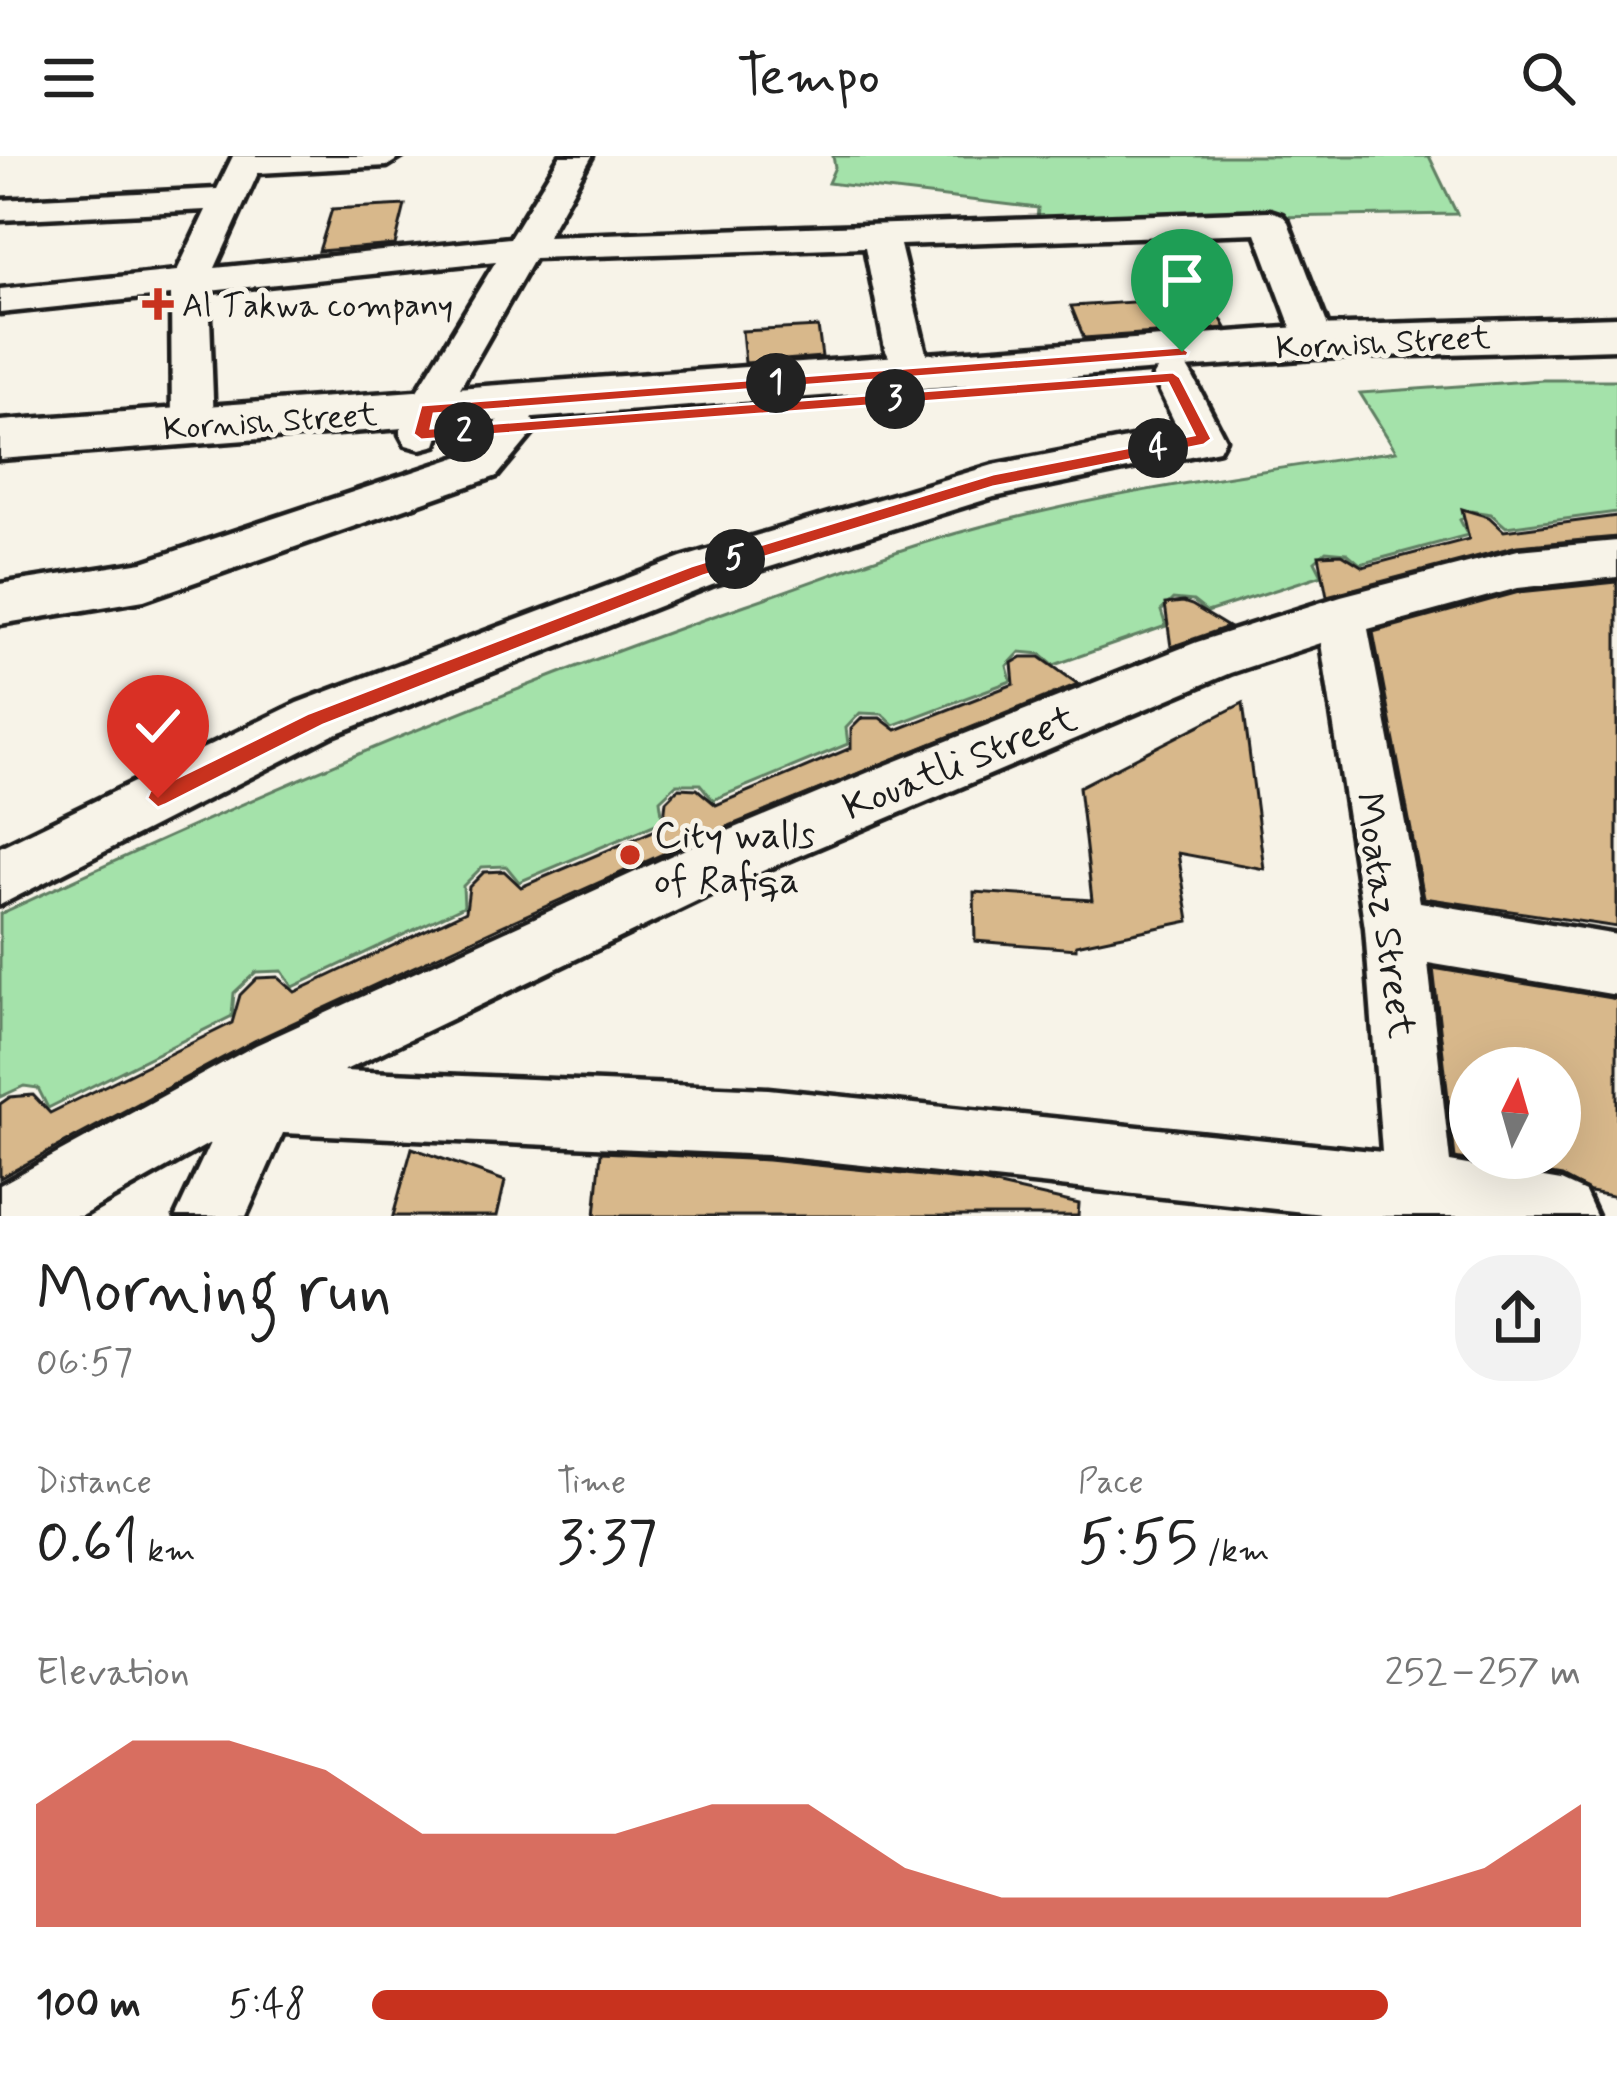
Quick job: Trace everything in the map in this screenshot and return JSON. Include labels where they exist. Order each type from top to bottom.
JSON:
[{"type":"main road","name":"Kornish Street","points":[[0,466],[916,372],[1315,342],[1617,333]]},
{"type":"main road","name":"Kornish Street","points":[[0,440],[193,425],[424,422],[516,428],[1173,377],[1617,359]]},
{"type":"street","points":[[193,425],[190,281],[247,160],[387,156]]},
{"type":"street","points":[[424,422],[519,248],[576,156]]},
{"type":"street","points":[[0,210],[226,200]]},
{"type":"street","points":[[0,301],[519,248],[1270,222],[1315,342]]},
{"type":"street","points":[[880,236],[904,350],[916,372]]},
{"type":"street","points":[[0,877],[316,719],[698,571],[993,481],[1204,439],[1173,377]]},
{"type":"street","points":[[0,604],[144,580],[437,481],[482,465],[516,428]]},
{"type":"street","name":"Kouatli Street","points":[[13,1216],[712,865],[1214,657],[1341,616],[1518,569],[1617,559]]},
{"type":"street","name":"Moataz Street","points":[[1341,616],[1395,928],[1419,1203]]},
{"type":"street","points":[[1395,928],[1617,965]]},
{"type":"street","points":[[211,1216],[273,1084],[767,1122],[1419,1203],[1562,1216]]},
{"type":"green space","points":[[833,156],[1429,156],[1457,214],[1037,221],[1038,208],[828,183],[835,167]]},
{"type":"green space","points":[[1543,380],[1617,380],[1617,512],[1506,527],[1491,514],[1471,511],[1460,520],[1468,535],[1360,564],[1347,553],[1326,551],[1315,561],[1322,575],[1207,612],[1193,601],[1173,599],[1161,611],[1166,626],[1054,665],[1041,654],[1020,652],[1007,666],[1011,681],[894,725],[882,714],[860,713],[846,728],[848,744],[713,800],[700,784],[677,784],[660,800],[663,821],[519,882],[506,866],[482,867],[463,886],[464,906],[293,987],[282,971],[256,972],[234,993],[232,1016],[48,1108],[38,1088],[24,1086],[0,1097],[0,914],[183,830],[462,712],[862,563],[990,524],[1105,498],[1396,451],[1360,393]]},
{"type":"building","points":[[405,205],[395,245],[319,251],[332,209]]},
{"type":"building","points":[[1209,297],[1226,328],[1084,338],[1071,306]]},
{"type":"building","points":[[818,327],[822,357],[745,363],[742,331]]},
{"type":"building","points":[[1462,509],[1489,517],[1504,531],[1617,516],[1617,537],[1517,546],[1327,596],[1319,555],[1342,554],[1363,567],[1469,539]]},
{"type":"building","points":[[1617,582],[1617,927],[1424,898],[1373,632],[1519,592]]},
{"type":"building","points":[[1183,602],[1228,627],[1171,647],[1165,604]]},
{"type":"building","name":"City walls of Rafiqa","points":[[1022,657],[1040,657],[1078,684],[690,842],[504,925],[254,1041],[0,1178],[0,1104],[10,1097],[33,1095],[50,1113],[232,1023],[240,995],[257,978],[278,977],[295,992],[466,911],[469,887],[484,872],[504,871],[521,887],[663,827],[666,801],[679,788],[697,789],[716,805],[851,748],[851,729],[862,718],[880,718],[896,730],[1014,684],[1012,663]]},
{"type":"building","points":[[1243,703],[1264,869],[1178,853],[1189,921],[1076,945],[1076,949],[975,941],[974,892],[1092,900],[1079,787]]},
{"type":"building","points":[[1433,968],[1617,999],[1617,1197],[1590,1192],[1566,1179],[1581,1179],[1581,1047],[1449,1047],[1449,1106]]},
{"type":"building","points":[[412,1148],[505,1181],[497,1216],[393,1216]]},
{"type":"building","points":[[601,1152],[768,1160],[982,1182],[1079,1204],[1078,1216],[595,1216]]},
{"type":"place","name":"Al Takwa company","points":[[158,304]]},
{"type":"place","name":"City walls of Rafiqa","points":[[630,855]]},
{"type":"route","points":[[158,798],[316,719],[698,571],[993,481],[1204,439],[1173,377],[421,434],[427,409],[1182,352]]}]
